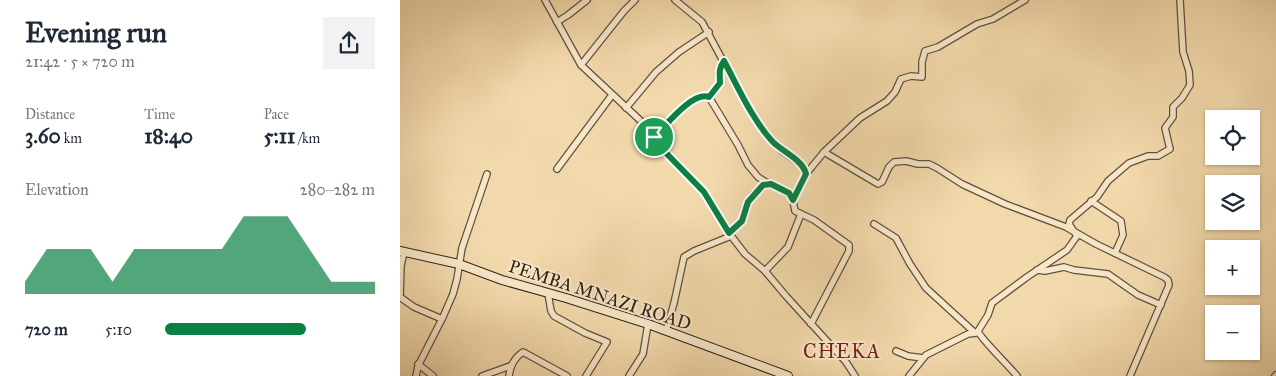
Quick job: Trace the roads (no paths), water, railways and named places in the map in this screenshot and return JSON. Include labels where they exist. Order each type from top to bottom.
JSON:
[{"type":"main road","name":"PEMBA MNAZI ROAD","points":[[402,252],[459,264],[502,280],[648,324],[788,376]]},
{"type":"street","points":[[545,0],[580,65],[643,123],[668,155],[704,192],[730,234],[749,258],[765,271],[846,362],[855,376]]},
{"type":"street","points":[[557,22],[587,0]]},
{"type":"street","points":[[580,65],[635,0]]},
{"type":"street","points":[[674,0],[702,22],[743,98],[764,130],[782,151],[802,165],[806,174]]},
{"type":"street","points":[[811,324],[850,247],[849,244],[793,208],[793,200],[806,174],[824,152],[860,118],[887,101],[895,92],[901,79],[911,76],[922,78],[922,62],[925,51],[938,47],[1024,0]]},
{"type":"street","points":[[976,333],[992,303],[1067,250],[1077,238],[1075,231],[1069,224],[1070,220],[1102,191],[1108,181],[1129,163],[1148,156],[1158,156],[1170,149],[1165,128],[1173,117],[1172,107],[1182,98],[1190,85],[1189,71],[1183,52],[1180,0]]},
{"type":"street","points":[[626,108],[656,72],[679,52],[709,32]]},
{"type":"street","points":[[709,97],[720,83],[719,72],[724,61]]},
{"type":"street","points":[[557,169],[612,95]]},
{"type":"street","points":[[654,137],[682,108],[700,97],[709,97]]},
{"type":"street","points":[[709,97],[748,165],[758,177],[789,193],[793,200]]},
{"type":"street","points":[[824,152],[878,184],[882,182],[889,167],[894,162],[906,161],[929,164],[962,184],[1005,204],[1075,231],[1164,277],[1168,280],[1169,286],[1130,376]]},
{"type":"street","points":[[416,376],[418,364],[453,294],[467,231],[487,174]]},
{"type":"street","points":[[666,331],[684,257],[730,234],[742,221],[746,206],[753,194],[768,183]]},
{"type":"street","points":[[1091,201],[1121,221],[1124,234],[1115,253]]},
{"type":"street","points":[[765,271],[788,248],[801,214]]},
{"type":"street","points":[[874,224],[896,238],[926,288],[976,333],[1017,376]]},
{"type":"street","points":[[402,252],[400,298],[414,307],[442,319]]},
{"type":"street","points":[[1037,270],[1064,267],[1108,274],[1138,295],[1161,304]]},
{"type":"street","points":[[548,293],[551,311],[554,316],[585,333],[607,342],[586,376]]},
{"type":"street","points":[[629,376],[643,354],[648,324]]},
{"type":"street","points":[[909,376],[923,358],[942,346],[968,334],[976,333]]},
{"type":"street","points":[[896,351],[908,356],[923,358]]},
{"type":"street","points":[[509,376],[510,366],[523,352],[567,376]]},
{"type":"street","points":[[418,364],[433,376]]},
{"type":"street","points":[[482,376],[510,366]]},
{"type":"district","name":"CHEKA","points":[[842,351]]}]
